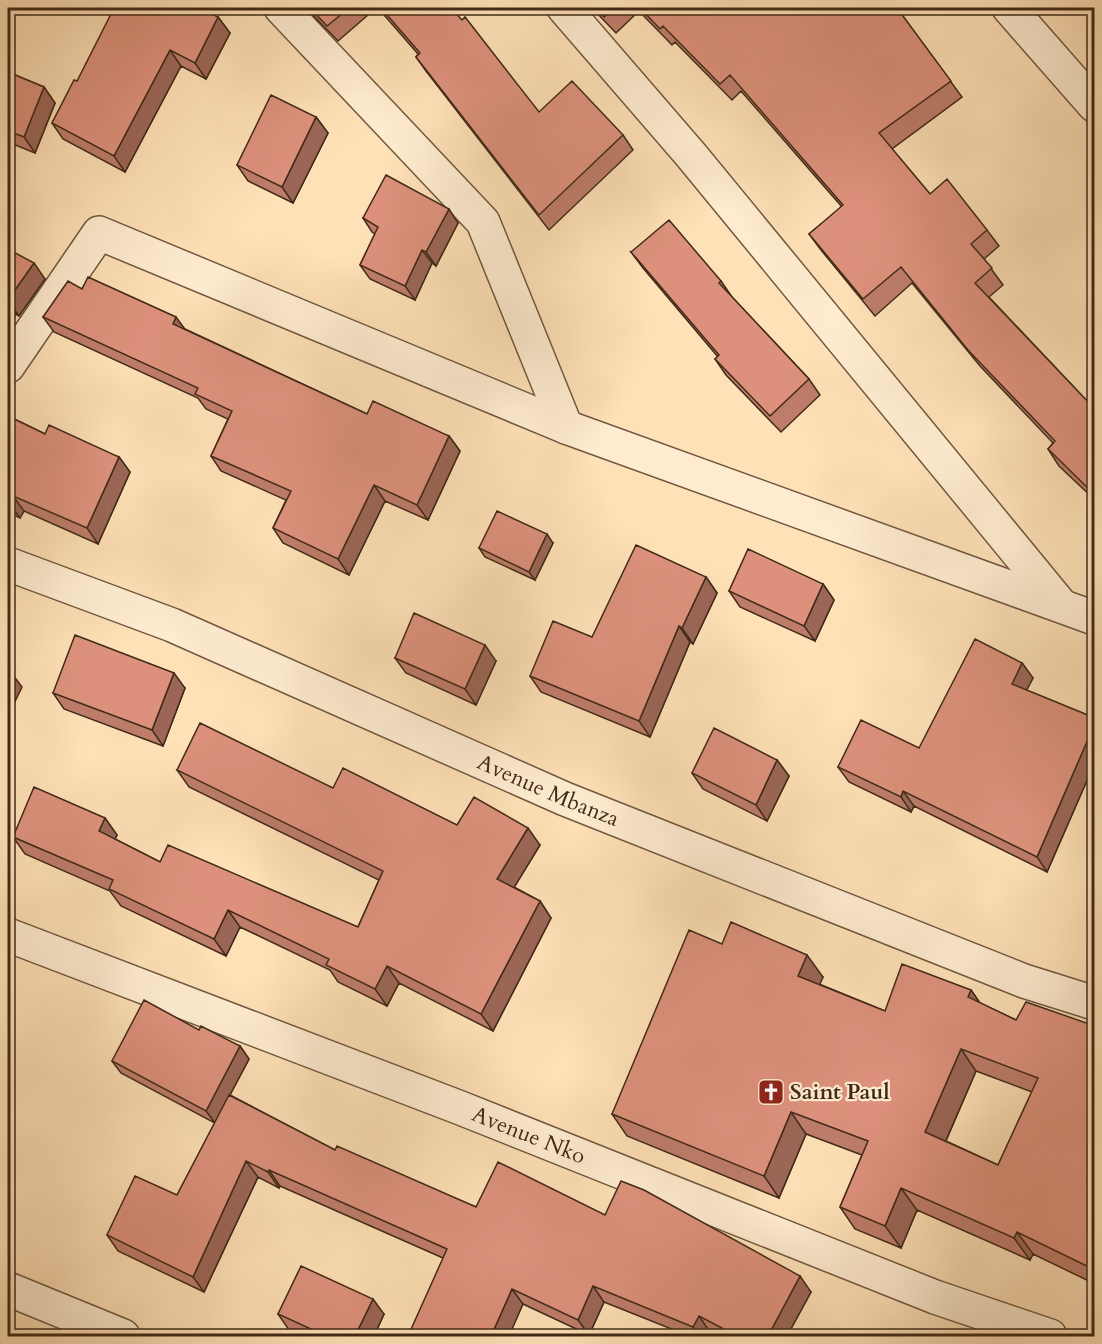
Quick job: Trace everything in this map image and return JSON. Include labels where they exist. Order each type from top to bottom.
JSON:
[{"type":"street","points":[[281,8],[483,222],[566,427]]},
{"type":"street","points":[[564,8],[691,155],[1060,605]]},
{"type":"street","points":[[1009,8],[1095,105]]},
{"type":"street","points":[[8,366],[99,233],[566,427],[1095,618]]},
{"type":"street","name":"Avenue Mbanza","points":[[8,564],[172,625],[565,799],[1024,981],[1095,1003]]},
{"type":"street","name":"Avenue Nko","points":[[8,935],[458,1107],[935,1297],[1050,1336]]},
{"type":"street","points":[[8,1289],[123,1336]]},
{"type":"building","points":[[114,8],[200,8],[218,17],[195,63],[170,50],[114,156],[52,123],[74,80],[77,81]]},
{"type":"building","points":[[310,8],[349,8],[327,26]]},
{"type":"building","points":[[381,8],[451,8],[462,20],[465,17],[539,112],[572,81],[623,135],[539,215],[416,57],[420,53]]},
{"type":"building","points":[[596,8],[614,8],[604,17]]},
{"type":"building","points":[[640,8],[897,8],[951,81],[879,133],[930,194],[947,179],[987,230],[971,244],[992,268],[975,283],[1090,404],[1095,399],[1095,495],[1048,449],[1055,441],[968,350],[901,267],[863,299],[809,234],[843,205],[730,75],[720,84],[663,26],[660,29]]},
{"type":"building","points":[[8,72],[44,87],[24,137],[8,131]]},
{"type":"building","points":[[271,95],[316,117],[282,187],[237,165]]},
{"type":"building","points":[[386,175],[449,209],[426,252],[422,250],[405,286],[360,265],[378,227],[363,218]]},
{"type":"building","points":[[669,220],[721,281],[719,283],[809,379],[770,416],[715,359],[719,355],[631,252]]},
{"type":"building","points":[[8,249],[34,263],[8,300]]},
{"type":"building","points":[[88,277],[176,317],[173,324],[367,414],[373,401],[449,436],[417,505],[374,485],[338,559],[273,528],[291,491],[211,456],[232,411],[195,394],[198,388],[43,317],[68,281],[82,289]]},
{"type":"building","points":[[8,416],[45,434],[49,425],[119,457],[87,528],[13,496],[8,502]]},
{"type":"building","points":[[497,511],[547,534],[529,572],[479,548]]},
{"type":"building","points":[[636,545],[706,577],[682,628],[679,626],[639,721],[530,676],[553,621],[592,637]]},
{"type":"building","points":[[748,549],[823,584],[804,626],[729,591]]},
{"type":"building","points":[[414,613],[485,645],[465,689],[395,658]]},
{"type":"building","points":[[75,635],[174,673],[152,730],[53,693]]},
{"type":"building","points":[[975,639],[1022,663],[1012,684],[1095,718],[1095,723],[1037,857],[903,791],[901,797],[838,767],[861,720],[919,748]]},
{"type":"building","points":[[200,723],[333,788],[343,768],[457,825],[474,797],[528,828],[497,879],[540,901],[481,1014],[387,966],[375,989],[326,965],[329,959],[228,910],[214,939],[109,889],[113,880],[13,837],[34,787],[105,818],[99,831],[160,862],[168,845],[358,927],[383,871],[177,770]]},
{"type":"building","points":[[714,728],[777,760],[756,805],[692,773]]},
{"type":"building","points":[[731,922],[807,955],[798,976],[885,1011],[902,964],[971,990],[968,997],[1016,1020],[1026,1002],[1095,1026],[1095,1165],[1087,1183],[1095,1187],[1095,1270],[1017,1232],[1014,1238],[901,1188],[885,1226],[840,1207],[868,1141],[791,1112],[764,1176],[612,1114],[689,930],[722,944]],"holes":[[[961,1049],[1038,1078],[998,1165],[925,1132]]]},
{"type":"building","points":[[144,1000],[199,1030],[201,1026],[240,1046],[206,1111],[112,1061]]},
{"type":"building","points":[[229,1095],[335,1150],[337,1146],[476,1207],[498,1162],[605,1215],[621,1181],[644,1190],[800,1276],[768,1336],[737,1336],[699,1316],[693,1327],[593,1286],[578,1320],[512,1289],[491,1336],[408,1336],[447,1249],[246,1161],[193,1277],[107,1235],[135,1176],[177,1195]]},
{"type":"building","points":[[301,1266],[373,1299],[355,1336],[326,1336],[278,1314]]},
{"type":"place","name":"Saint Paul","points":[[771,1092]]}]
